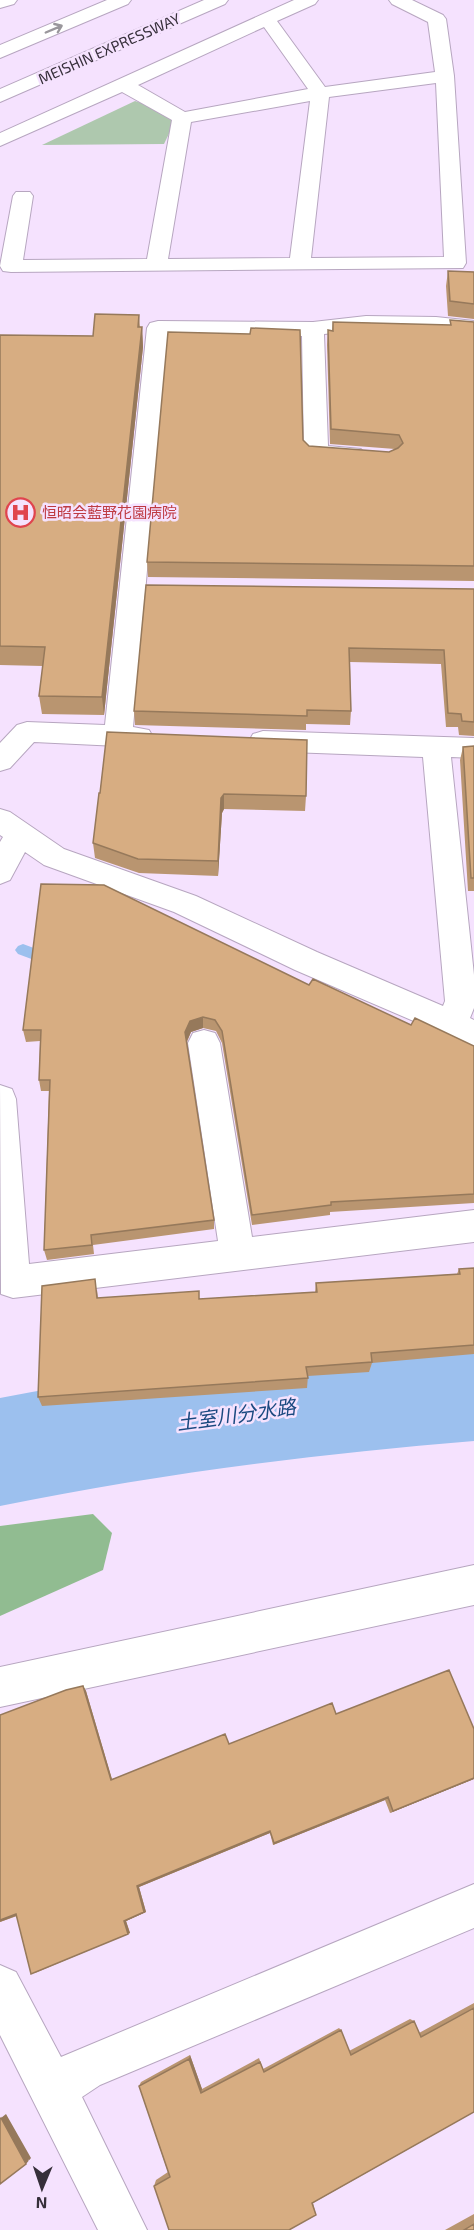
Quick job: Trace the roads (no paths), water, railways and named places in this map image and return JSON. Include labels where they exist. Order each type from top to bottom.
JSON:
[{"type":"main road","points":[[0,3],[8,0]]},
{"type":"main road","points":[[0,52],[122,0]]},
{"type":"main road","name":"MEISHIN EXPRESSWAY","points":[[0,96],[219,0]]},
{"type":"main road","points":[[0,140],[309,0]]},
{"type":"main road","points":[[23,196],[11,266],[455,263],[445,76],[437,19],[398,0]]},
{"type":"main road","points":[[267,19],[320,93],[300,264]]},
{"type":"main road","points":[[123,84],[182,118],[320,93],[445,76]]},
{"type":"main road","points":[[156,265],[182,118]]},
{"type":"main road","points":[[118,737],[144,588],[158,328],[314,329],[366,323],[436,324],[474,328]]},
{"type":"main road","points":[[314,329],[316,453],[376,455]]},
{"type":"main road","points":[[0,761],[27,732],[165,738]]},
{"type":"main road","points":[[236,740],[474,748]]},
{"type":"main road","points":[[0,872],[9,826],[54,857],[185,904],[463,1030],[436,746]]},
{"type":"main road","points":[[204,1043],[237,1255]]},
{"type":"main road","points":[[0,1099],[6,1283],[474,1226]]},
{"type":"main road","points":[[0,1687],[474,1585]]},
{"type":"main road","points":[[53,2089],[84,2069],[474,1906]]},
{"type":"main road","points":[[0,1988],[123,2230]]},
{"type":"waterway","points":[[23,950],[53,961]]},
{"type":"waterway","name":"土室川分水路","points":[[0,1452],[118,1430],[236,1413],[355,1399],[474,1389]]},
{"type":"place","name":"恒昭会藍野花園病院","points":[[21,512]]}]
